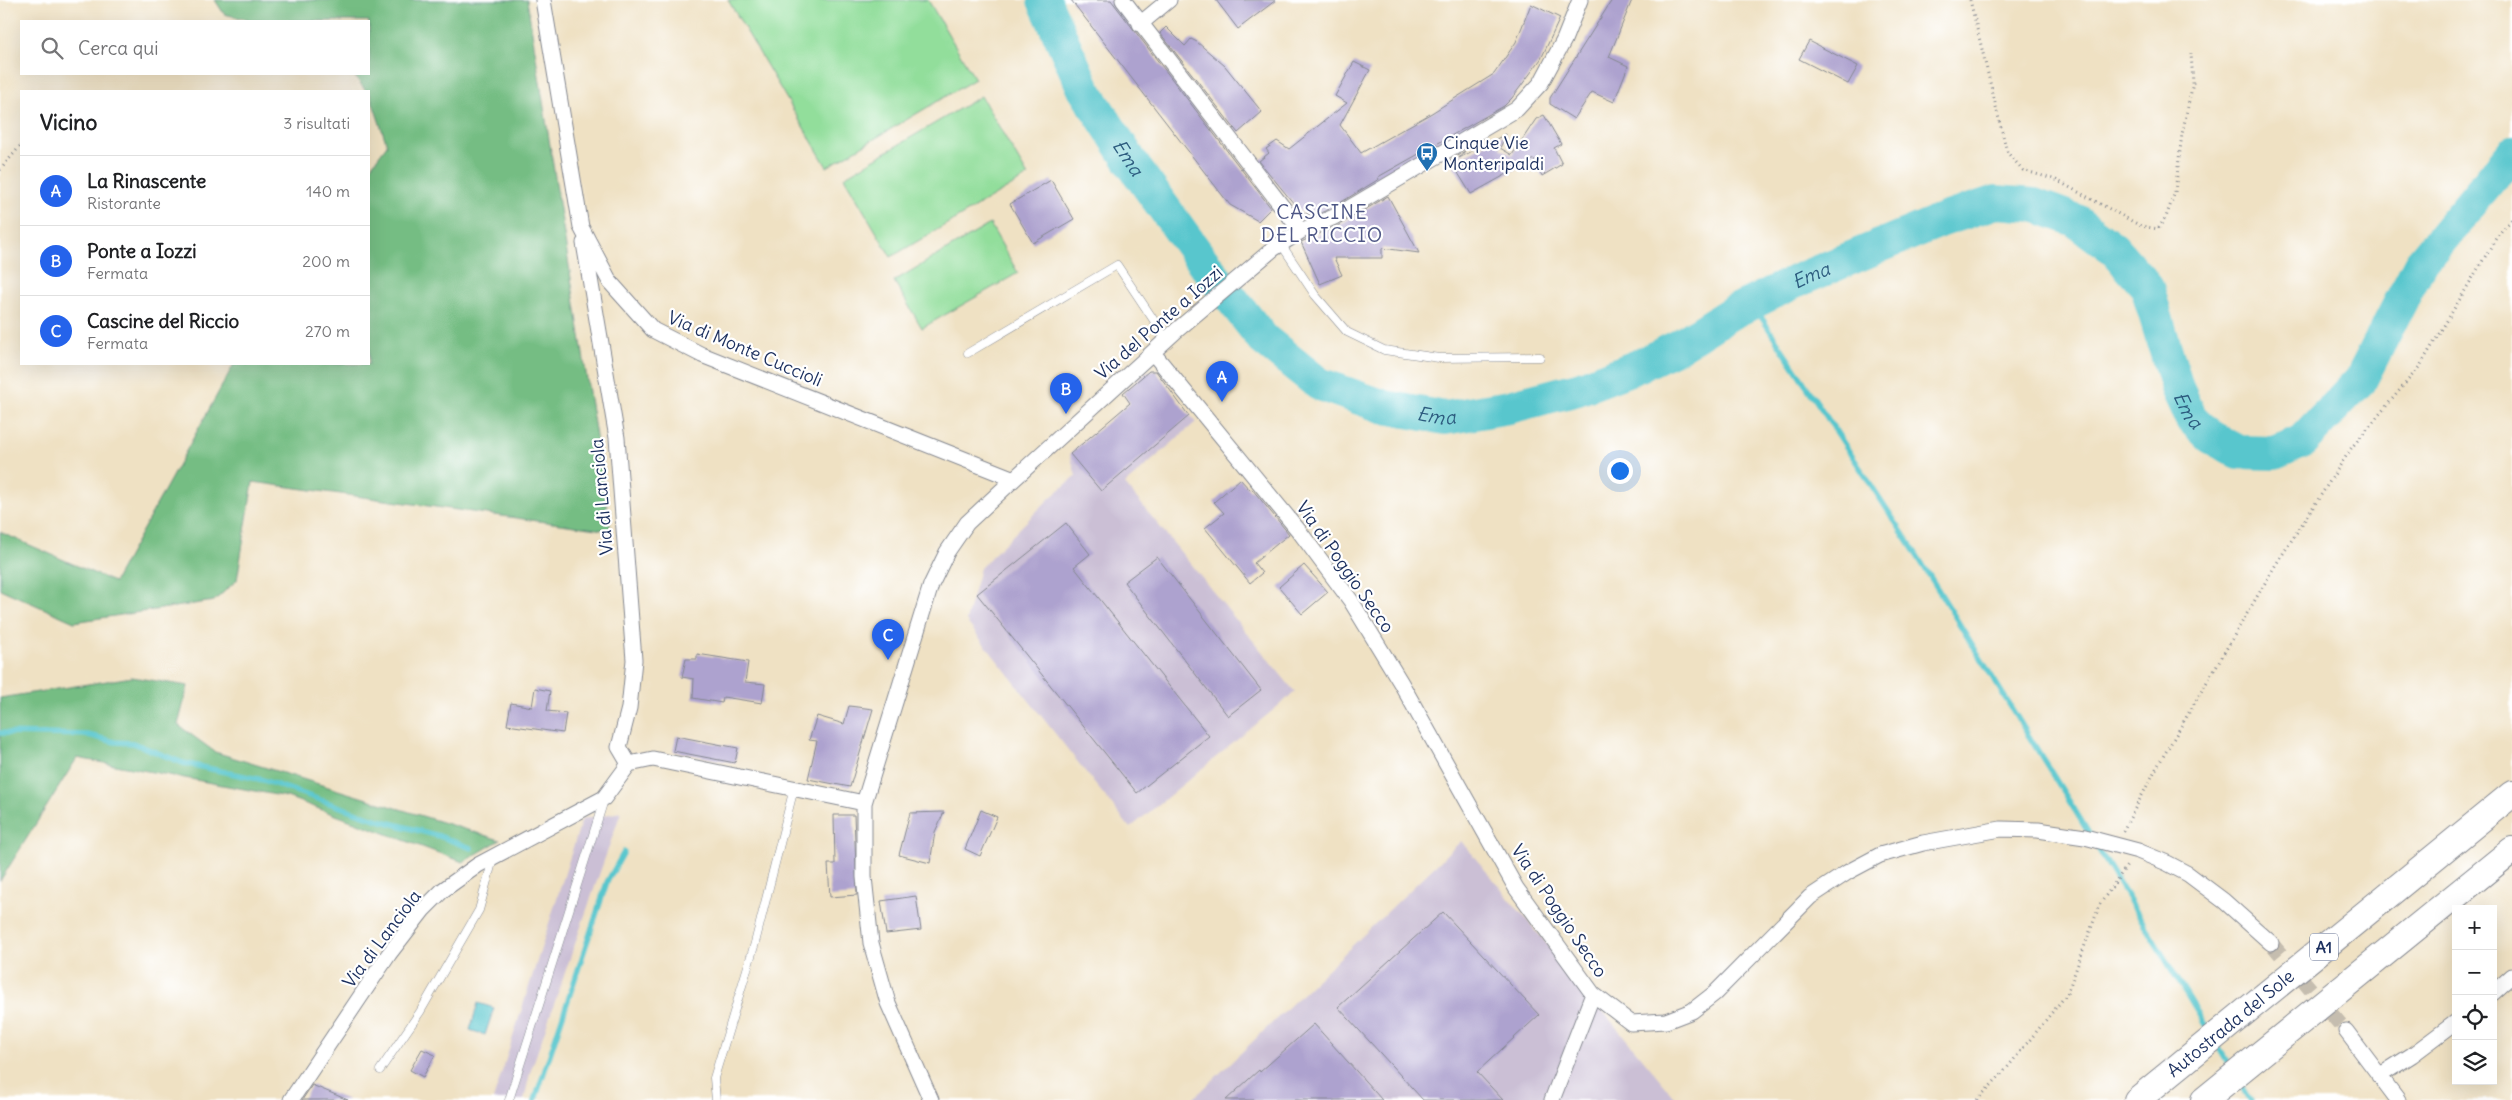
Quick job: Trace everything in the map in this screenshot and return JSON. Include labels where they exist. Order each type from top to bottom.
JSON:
[{"type":"highway","name":"Autostrada del Sole","points":[[2137,1100],[2512,794]]},
{"type":"highway","name":"A1","points":[[2204,1100],[2512,850]]},
{"type":"street","name":"Via di Monte Cuccioli","points":[[543,0],[581,226],[610,282],[653,330],[702,355],[1014,479]]},
{"type":"street","points":[[1122,0],[1301,231]]},
{"type":"street","points":[[1140,24],[1169,0]]},
{"type":"street","name":"Via del Ponte a Iozzi","points":[[931,1100],[888,1002],[871,944],[864,877],[864,803],[931,585],[947,552],[967,523],[1014,479],[1172,335],[1277,247],[1301,231],[1334,217],[1517,109],[1541,83],[1564,40],[1580,0]]},
{"type":"street","name":"Via di Lanciola","points":[[291,1100],[389,954],[423,910],[443,890],[494,857],[604,798],[629,764],[620,747],[629,708],[634,660],[617,438],[581,226]]},
{"type":"street","name":"Via di Poggio Secco","points":[[1153,353],[1299,531],[1351,601],[1401,683],[1516,888],[1593,994],[1632,1023],[1666,1021],[1692,1011],[1715,993],[1810,896],[1880,854],[1923,843],[2001,829],[2038,830],[2085,836],[2138,851],[2188,874],[2224,901],[2271,942]]},
{"type":"street","points":[[629,764],[653,759],[864,803]]},
{"type":"street","points":[[2497,989],[2512,976]]},
{"type":"street","points":[[1552,1100],[1593,994]]},
{"type":"street","points":[[2379,1076],[2412,1055],[2452,1025]]},
{"type":"street","points":[[2346,1031],[2398,1100]]},
{"type":"lane","points":[[1277,247],[1347,332],[1384,350],[1439,358],[1540,357]]},
{"type":"lane","points":[[968,353],[1117,265],[1172,335]]},
{"type":"lane","points":[[716,1100],[714,1078],[755,944],[794,788]]},
{"type":"lane","points":[[509,1100],[604,798]]},
{"type":"lane","points":[[380,1070],[420,1012],[479,910],[494,857]]},
{"type":"path","points":[[1970,0],[2007,152],[2023,170],[2056,180],[2141,226],[2158,229],[2166,217],[2175,192],[2182,134],[2193,83],[2191,53]]},
{"type":"path","points":[[0,170],[20,146]]},
{"type":"path","points":[[2116,845],[2157,767],[2275,566],[2352,447],[2420,366],[2498,235],[2512,219]]},
{"type":"path","points":[[1977,1100],[2007,1068],[2067,994],[2100,904],[2138,851]]},
{"type":"shaded area","points":[[1173,396],[1196,422],[1125,484],[1295,692],[1130,828],[966,621],[980,568],[1050,498],[1076,476],[1070,454],[1130,403]]},
{"type":"shaded area","points":[[621,812],[530,1073],[524,1100],[493,1100],[582,819]]},
{"type":"shaded area","points":[[1461,841],[1677,1100],[1192,1100]]},
{"type":"green space","points":[[215,0],[527,0],[611,531],[253,482],[237,580],[214,601],[74,622],[0,589],[0,532],[114,582],[233,365],[370,365],[370,168],[387,145],[370,90],[365,90],[354,75],[370,75],[370,20],[249,20],[224,14]]},
{"type":"green space","points":[[728,0],[928,0],[975,79],[827,167]]},
{"type":"green space","points":[[981,96],[1028,176],[891,257],[844,177]]},
{"type":"green space","points":[[990,224],[1018,273],[922,328],[894,281]]},
{"type":"green space","points":[[132,677],[188,686],[178,725],[215,752],[500,840],[463,862],[287,797],[77,758],[0,881],[0,698]]},
{"type":"water","points":[[478,1003],[494,1008],[485,1035],[470,1030]]},
{"type":"building","points":[[1071,0],[1111,0],[1271,208],[1258,221],[1230,205]]},
{"type":"building","points":[[1216,0],[1276,0],[1238,29]]},
{"type":"building","points":[[1612,0],[1632,0],[1609,57],[1628,66],[1614,102],[1592,92],[1574,119],[1550,104],[1550,98]]},
{"type":"building","points":[[1531,4],[1560,18],[1541,59],[1512,98],[1504,106],[1378,177],[1379,179],[1330,209],[1313,216],[1299,210],[1259,161],[1269,153],[1266,149],[1277,141],[1289,149],[1347,103],[1335,96],[1354,62],[1370,70],[1340,125],[1361,153],[1430,114],[1494,74],[1516,42]]},
{"type":"building","points":[[1166,27],[1185,46],[1191,39],[1197,42],[1225,66],[1262,112],[1238,133],[1160,33]]},
{"type":"building","points":[[1809,41],[1858,66],[1848,84],[1799,59]]},
{"type":"building","points":[[1544,115],[1561,144],[1554,148],[1562,164],[1542,176],[1534,159],[1471,194],[1450,160],[1465,151],[1459,158],[1506,134],[1500,148],[1512,155],[1536,119]]},
{"type":"building","points":[[1051,180],[1074,219],[1033,243],[1010,204]]},
{"type":"building","points":[[1388,196],[1419,253],[1382,248],[1382,258],[1334,258],[1342,275],[1320,284],[1301,242],[1339,225]]},
{"type":"building","points":[[1149,371],[1156,371],[1189,416],[1101,491],[1070,454],[1130,403],[1123,393]]},
{"type":"building","points":[[1240,479],[1250,490],[1252,489],[1289,534],[1254,563],[1262,573],[1250,583],[1205,528],[1224,513],[1214,502]]},
{"type":"building","points":[[1066,523],[1090,554],[1074,567],[1209,736],[1137,793],[977,594]]},
{"type":"building","points":[[1157,557],[1261,690],[1228,716],[1124,582]]},
{"type":"building","points":[[1304,565],[1328,592],[1302,614],[1279,587]]},
{"type":"building","points":[[697,654],[748,662],[745,682],[765,684],[762,703],[723,697],[722,703],[693,698],[694,679],[682,677],[686,659],[697,659]]},
{"type":"building","points":[[535,688],[550,691],[547,711],[566,713],[563,733],[507,725],[511,703],[532,707]]},
{"type":"building","points":[[849,706],[873,709],[850,787],[808,779],[817,741],[809,740],[817,716],[844,724]]},
{"type":"building","points":[[676,736],[738,748],[735,763],[673,751]]},
{"type":"building","points":[[981,810],[997,817],[980,856],[965,849]]},
{"type":"building","points":[[944,812],[935,832],[930,863],[899,855],[910,813]]},
{"type":"building","points":[[834,815],[854,815],[857,895],[830,897],[828,864],[835,864]]},
{"type":"building","points":[[916,896],[921,930],[886,934],[881,901]]},
{"type":"building","points":[[1443,912],[1539,1015],[1477,1072],[1503,1100],[1423,1100],[1338,1007]]},
{"type":"building","points":[[1314,1024],[1382,1100],[1226,1100],[1259,1070],[1260,1072]]},
{"type":"building","points":[[422,1049],[435,1055],[423,1077],[410,1070]]},
{"type":"building","points":[[312,1085],[348,1100],[302,1100]]},
{"type":"waterway","name":"Ema","points":[[1044,0],[1084,89],[1135,168],[1203,262],[1263,339],[1319,384],[1385,407],[1445,418],[1509,407],[1578,389],[1638,366],[1679,346],[1731,313],[1801,279],[1942,220],[1996,202],[2034,205],[2075,220],[2113,248],[2147,287],[2177,388],[2191,418],[2211,437],[2239,452],[2275,453],[2302,441],[2361,379],[2420,264],[2512,153]]},
{"type":"waterway","points":[[1752,303],[1913,549],[2210,1033]]},
{"type":"waterway","points":[[0,733],[88,735],[115,742],[133,743],[183,763],[263,780],[375,819],[439,836],[471,848]]},
{"type":"waterway","points":[[535,1100],[607,882],[624,852]]},
{"type":"waterway","points":[[2216,1043],[2232,1070]]},
{"type":"waterway","points":[[2238,1080],[2247,1096],[2252,1100]]},
{"type":"tunnel","points":[[2271,943],[2346,1031]]},
{"type":"place","name":"Cinque Vie Monteripaldi","points":[[1427,172]]},
{"type":"place","name":"La Rinascente","points":[[1222,402]]},
{"type":"place","name":"Ponte a Iozzi","points":[[1066,414]]},
{"type":"place","name":"Cascine del Riccio","points":[[888,660]]},
{"type":"district","name":"CASCINE DEL RICCIO","points":[[1322,224]]}]
